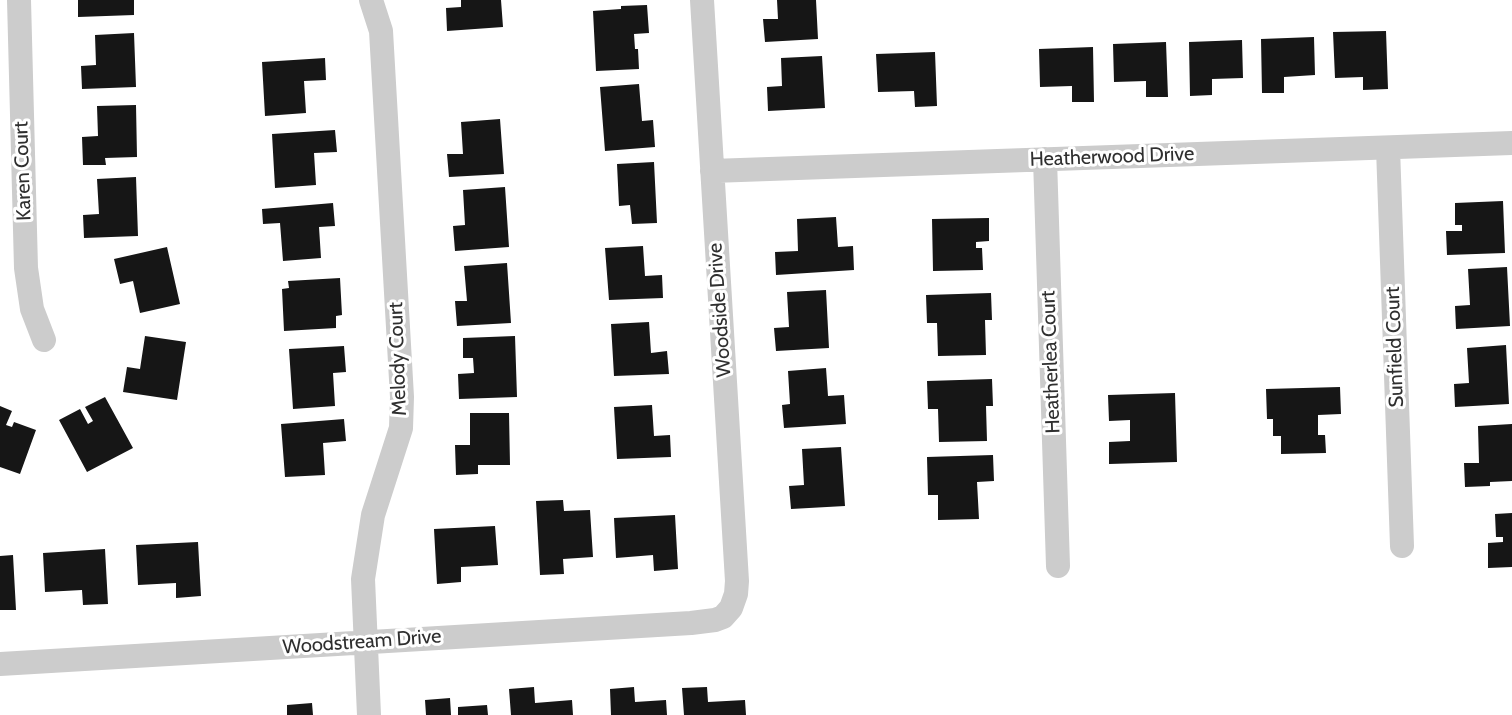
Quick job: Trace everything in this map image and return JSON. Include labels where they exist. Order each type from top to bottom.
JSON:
[{"type":"street","name":"Karen Court","points":[[19,0],[26,268],[32,309],[44,340]]},
{"type":"street","name":"Melody Court","points":[[369,715],[363,579],[366,546],[373,514],[401,428],[402,397],[381,31],[371,0]]},
{"type":"street","name":"Woodside Drive","points":[[702,0],[737,581],[736,594],[731,608],[723,617]]},
{"type":"street","name":"Heatherwood Drive","points":[[712,171],[1512,143]]},
{"type":"street","name":"Sunfield Court","points":[[1388,148],[1402,546]]},
{"type":"street","name":"Heatherlea Court","points":[[1045,159],[1058,566]]},
{"type":"street","name":"Woodstream Drive","points":[[0,664],[691,623],[723,617]]},
{"type":"building","points":[[78,0],[134,0],[134,15],[78,17]]},
{"type":"building","points":[[461,0],[501,0],[503,27],[447,31],[446,8],[461,7]]},
{"type":"building","points":[[777,0],[816,0],[818,39],[765,42],[763,19],[778,19]]},
{"type":"building","points":[[647,5],[649,33],[634,34],[635,49],[638,49],[639,69],[596,71],[593,11],[621,9],[621,6]]},
{"type":"building","points":[[1386,31],[1388,89],[1363,90],[1363,77],[1335,78],[1333,32]]},
{"type":"building","points":[[134,33],[136,87],[82,89],[81,66],[96,65],[95,35]]},
{"type":"building","points":[[1314,37],[1315,75],[1284,77],[1284,93],[1262,93],[1261,39]]},
{"type":"building","points":[[1242,40],[1243,78],[1212,79],[1212,95],[1190,96],[1189,42]]},
{"type":"building","points":[[1166,42],[1168,97],[1146,97],[1146,81],[1114,82],[1113,44]]},
{"type":"building","points":[[1093,47],[1094,102],[1072,102],[1072,86],[1040,87],[1039,49]]},
{"type":"building","points":[[935,52],[937,106],[915,107],[914,91],[878,92],[876,54]]},
{"type":"building","points":[[822,56],[825,108],[768,111],[767,87],[782,86],[781,58]]},
{"type":"building","points":[[325,58],[326,80],[304,81],[306,113],[265,116],[262,62]]},
{"type":"building","points":[[639,84],[642,121],[653,120],[655,147],[605,151],[600,87]]},
{"type":"building","points":[[136,105],[137,157],[105,158],[106,165],[83,165],[82,137],[98,136],[97,106]]},
{"type":"building","points":[[500,119],[504,174],[449,177],[447,154],[463,154],[461,122]]},
{"type":"building","points":[[335,130],[337,152],[314,153],[316,185],[275,188],[272,134]]},
{"type":"building","points":[[654,162],[657,223],[632,224],[630,205],[619,206],[617,164]]},
{"type":"building","points":[[136,177],[138,236],[84,238],[83,215],[99,214],[97,179]]},
{"type":"building","points":[[505,187],[509,247],[455,251],[453,226],[465,225],[463,190]]},
{"type":"building","points":[[1503,201],[1505,253],[1447,255],[1446,231],[1462,231],[1462,225],[1455,225],[1455,203]]},
{"type":"building","points":[[333,203],[335,226],[319,227],[321,258],[283,261],[280,223],[263,224],[262,209]]},
{"type":"building","points":[[836,217],[838,247],[853,246],[854,270],[776,275],[775,252],[798,251],[797,219]]},
{"type":"building","points":[[989,218],[989,241],[976,242],[976,248],[982,248],[983,270],[933,271],[932,219]]},
{"type":"building","points":[[643,246],[645,276],[662,275],[663,298],[609,300],[605,248]]},
{"type":"building","points":[[167,247],[180,304],[140,313],[133,281],[120,284],[114,259]]},
{"type":"building","points":[[507,263],[511,323],[457,326],[455,301],[467,301],[464,266]]},
{"type":"building","points":[[1507,267],[1510,326],[1456,329],[1455,306],[1470,305],[1468,269]]},
{"type":"building","points":[[340,278],[342,315],[336,316],[336,328],[284,331],[282,289],[289,288],[288,281]]},
{"type":"building","points":[[826,290],[829,348],[776,351],[774,328],[789,327],[787,292]]},
{"type":"building","points":[[991,293],[992,320],[985,320],[986,355],[938,356],[937,323],[927,323],[926,295]]},
{"type":"building","points":[[649,322],[651,353],[667,351],[669,374],[614,376],[611,324]]},
{"type":"building","points":[[145,336],[186,342],[177,400],[123,392],[127,367],[140,369]]},
{"type":"building","points":[[515,336],[517,397],[459,399],[458,374],[474,373],[473,358],[463,358],[463,338]]},
{"type":"building","points":[[1506,345],[1509,404],[1455,407],[1454,384],[1469,383],[1467,348]]},
{"type":"building","points":[[344,346],[346,372],[333,373],[335,406],[293,409],[289,349]]},
{"type":"building","points":[[826,368],[828,396],[844,395],[846,424],[784,428],[782,405],[790,404],[788,371]]},
{"type":"building","points":[[992,379],[993,406],[986,406],[987,441],[939,442],[938,409],[928,409],[927,381]]},
{"type":"building","points":[[1340,387],[1341,414],[1318,415],[1318,435],[1325,435],[1326,453],[1281,454],[1281,436],[1273,436],[1273,419],[1267,419],[1266,389]]},
{"type":"building","points":[[1175,393],[1177,462],[1109,464],[1109,442],[1130,441],[1130,420],[1109,421],[1108,395]]},
{"type":"building","points":[[105,397],[133,448],[87,472],[59,420],[80,409],[88,424],[93,421],[85,407]]},
{"type":"building","points":[[652,405],[654,436],[670,435],[671,457],[617,459],[614,407]]},
{"type":"building","points":[[0,406],[12,411],[6,425],[12,427],[14,422],[36,430],[20,474],[0,467]]},
{"type":"building","points":[[470,413],[509,413],[510,465],[478,465],[478,474],[456,475],[455,445],[470,445]]},
{"type":"building","points":[[344,419],[346,441],[323,443],[325,475],[285,477],[281,424]]},
{"type":"building","points":[[1512,424],[1512,481],[1490,482],[1490,486],[1465,487],[1464,463],[1479,463],[1478,426]]},
{"type":"building","points":[[841,447],[845,506],[791,509],[789,486],[804,485],[802,449]]},
{"type":"building","points":[[993,455],[994,481],[977,482],[979,519],[938,520],[938,495],[928,495],[927,457]]},
{"type":"building","points":[[563,500],[564,511],[590,510],[593,557],[563,559],[564,574],[540,575],[536,501]]},
{"type":"building","points":[[1512,513],[1512,567],[1488,568],[1488,543],[1503,542],[1503,537],[1496,537],[1495,514]]},
{"type":"building","points":[[675,515],[678,569],[654,571],[653,555],[616,558],[614,518]]},
{"type":"building","points":[[495,526],[498,565],[461,567],[461,582],[437,584],[434,529]]},
{"type":"building","points":[[198,542],[201,596],[176,598],[176,583],[138,585],[136,545]]},
{"type":"building","points":[[105,549],[108,604],[83,605],[82,590],[45,592],[43,553]]},
{"type":"building","points":[[13,555],[16,610],[0,610],[0,556]]},
{"type":"building","points":[[534,687],[535,703],[572,700],[573,715],[511,715],[509,689]]},
{"type":"building","points":[[634,687],[635,702],[666,700],[667,715],[611,715],[610,689]]},
{"type":"building","points":[[707,687],[708,702],[745,700],[746,715],[684,715],[682,688]]},
{"type":"building","points":[[450,698],[451,715],[426,715],[425,700]]},
{"type":"building","points":[[312,703],[313,715],[287,715],[287,705]]},
{"type":"building","points":[[487,705],[488,715],[458,715],[458,707]]}]
